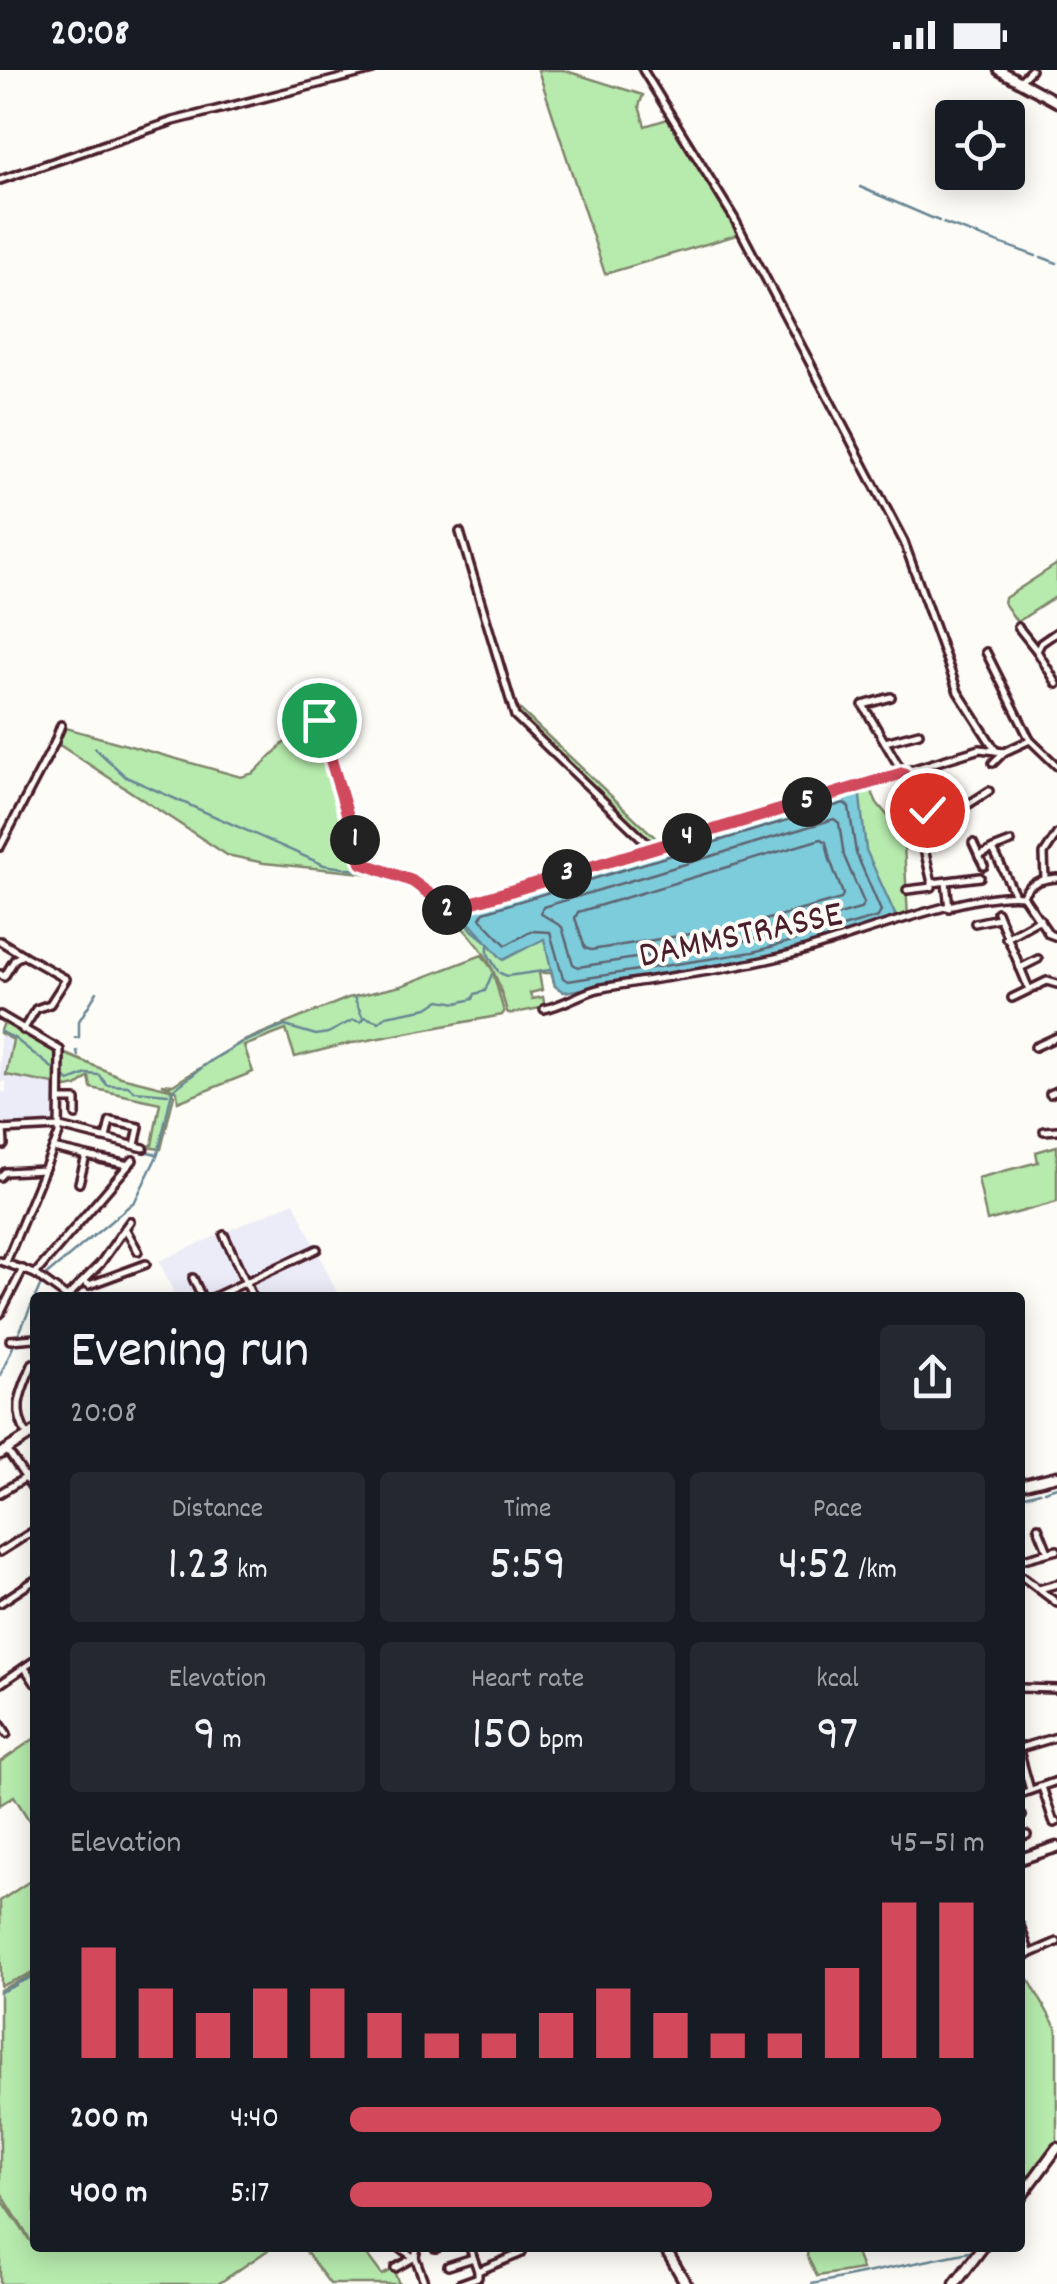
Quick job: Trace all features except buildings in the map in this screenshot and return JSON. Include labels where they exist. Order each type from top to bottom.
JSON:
[{"type":"street","points":[[0,180],[173,121],[374,70]]},
{"type":"street","points":[[643,70],[740,230],[904,542],[958,692],[1000,752]]},
{"type":"street","points":[[1000,70],[1057,102]]},
{"type":"street","points":[[1021,80],[1032,70]]},
{"type":"street","points":[[460,532],[516,716],[652,848]]},
{"type":"street","points":[[1018,627],[1057,684]]},
{"type":"street","points":[[1037,652],[1041,643],[1057,632]]},
{"type":"street","points":[[986,652],[1030,740],[1057,766]]},
{"type":"street","points":[[890,697],[863,705],[930,819]]},
{"type":"street","points":[[319,720],[362,863],[412,881],[450,910],[980,749],[1000,752],[1030,740]]},
{"type":"street","points":[[0,847],[60,726]]},
{"type":"street","points":[[885,742],[918,732]]},
{"type":"street","points":[[993,764],[1000,752]]},
{"type":"street","points":[[927,810],[969,804],[989,790]]},
{"type":"street","points":[[1057,834],[1044,854],[1045,878],[1057,878]]},
{"type":"street","points":[[980,856],[1011,842]]},
{"type":"street","points":[[974,843],[984,866]]},
{"type":"street","points":[[907,890],[932,887],[924,849]]},
{"type":"street","points":[[993,850],[1019,896],[1050,934],[1057,937]]},
{"type":"street","points":[[932,883],[980,877]]},
{"type":"street","name":"DAMMSTRASSE","points":[[544,1009],[597,989],[762,962],[948,908],[1019,896],[1045,878]]},
{"type":"street","points":[[946,882],[948,908]]},
{"type":"street","points":[[976,923],[997,915],[1030,989]]},
{"type":"street","points":[[1006,938],[1040,919]]},
{"type":"street","points":[[0,941],[66,980],[50,1004],[36,1009],[23,1030]]},
{"type":"street","points":[[0,974],[4,977],[15,959],[23,955]]},
{"type":"street","points":[[1020,968],[1038,959]]},
{"type":"street","points":[[1012,998],[1048,981],[1057,984]]},
{"type":"street","points":[[0,1015],[60,1050],[60,1128],[3,1262],[41,1277],[61,1292]]},
{"type":"street","points":[[1035,1047],[1055,1038],[1057,1047]]},
{"type":"street","points":[[1050,1094],[1057,1091]]},
{"type":"street","points":[[60,1100],[76,1100],[76,1114]]},
{"type":"street","points":[[106,1138],[110,1120],[138,1127],[135,1145]]},
{"type":"street","points":[[0,1145],[4,1145],[2,1130],[60,1128],[144,1148]]},
{"type":"street","points":[[1044,1131],[1057,1130]]},
{"type":"street","points":[[41,1277],[131,1163],[53,1148]]},
{"type":"street","points":[[79,1183],[86,1156]]},
{"type":"street","points":[[0,1177],[5,1172],[44,1170]]},
{"type":"street","points":[[73,1292],[130,1221]]},
{"type":"street","points":[[125,1228],[138,1251]]},
{"type":"street","points":[[224,1235],[250,1292]]},
{"type":"street","points":[[224,1292],[317,1249]]},
{"type":"street","points":[[84,1282],[89,1286],[146,1264]]},
{"type":"street","points":[[0,1314],[24,1269]]},
{"type":"street","points":[[193,1278],[199,1292]]},
{"type":"street","points":[[13,1341],[30,1339]]},
{"type":"street","points":[[30,1374],[16,1408],[18,1418],[30,1433]]},
{"type":"street","points":[[30,1435],[4,1452],[30,1485]]},
{"type":"street","points":[[1025,1484],[1057,1476]]},
{"type":"street","points":[[0,1494],[25,1478]]},
{"type":"street","points":[[1038,1527],[1048,1552]]},
{"type":"street","points":[[0,1552],[30,1533]]},
{"type":"street","points":[[1025,1559],[1057,1550]]},
{"type":"street","points":[[1025,1579],[1057,1603]]},
{"type":"street","points":[[0,1603],[30,1583]]},
{"type":"street","points":[[1038,1589],[1057,1584]]},
{"type":"street","points":[[0,1684],[30,1664]]},
{"type":"street","points":[[25,1668],[30,1676]]},
{"type":"street","points":[[1025,1688],[1057,1689]]},
{"type":"street","points":[[0,1723],[7,1734]]},
{"type":"street","points":[[1025,1749],[1057,1737]]},
{"type":"street","points":[[1025,1770],[1030,1790]]},
{"type":"street","points":[[1025,1792],[1057,1781]]},
{"type":"street","points":[[1042,1786],[1054,1824],[1057,1822]]},
{"type":"street","points":[[1025,1857],[1057,1847]]},
{"type":"street","points":[[1025,1940],[1030,1954]]},
{"type":"street","points":[[1025,1956],[1057,1942]]},
{"type":"street","points":[[1025,2191],[1057,2148]]},
{"type":"street","points":[[404,2252],[415,2257]]},
{"type":"street","points":[[416,2252],[425,2284]]},
{"type":"street","points":[[460,2284],[478,2277],[472,2252]]},
{"type":"street","points":[[667,2252],[686,2284]]},
{"type":"street","points":[[955,2284],[979,2252]]},
{"type":"street","points":[[478,2271],[522,2253]]},
{"type":"street","points":[[395,2268],[415,2257]]},
{"type":"street","points":[[448,2266],[474,2258]]},
{"type":"shaded area","points":[[0,1033],[13,1039],[6,1076],[58,1086],[57,1123],[0,1127],[0,1092],[6,1092],[6,1081],[0,1082]]},
{"type":"shaded area","points":[[294,1202],[337,1292],[174,1292],[159,1261]]},
{"type":"green space","points":[[538,70],[563,70],[643,95],[639,106],[645,126],[671,118],[740,234],[605,274]]},
{"type":"green space","points":[[1057,564],[1057,596],[1017,622],[1004,603],[1005,598]]},
{"type":"green space","points":[[513,703],[662,844],[653,847],[518,718]]},
{"type":"green space","points":[[312,715],[361,868],[409,881],[446,907],[443,910],[408,884],[383,875],[264,863],[227,855],[58,744],[66,728],[241,777],[254,773]]},
{"type":"green space","points":[[869,785],[877,803],[898,828],[930,819],[939,841],[904,845],[908,918],[564,992],[555,986],[551,973],[539,973],[542,990],[530,993],[532,999],[543,997],[545,1007],[510,1014],[486,958],[471,936],[448,914],[457,909],[503,959],[534,941],[592,925]]},
{"type":"green space","points":[[482,955],[492,969],[502,1015],[295,1057],[286,1030],[244,1046],[253,1072],[178,1102],[177,1091],[162,1084],[173,1085],[241,1042],[348,998],[401,986]]},
{"type":"green space","points":[[5,1020],[57,1050],[59,1085],[6,1075],[13,1040],[0,1033]]},
{"type":"green space","points":[[63,1053],[121,1077],[170,1089],[174,1095],[161,1149],[145,1147],[152,1145],[160,1103],[91,1088],[89,1077],[77,1086],[62,1089]]},
{"type":"green space","points":[[1057,1146],[1057,1202],[987,1221],[978,1178],[1038,1162],[1036,1152]]},
{"type":"green space","points":[[30,1741],[30,1822],[14,1796],[0,1805],[0,1762]]},
{"type":"green space","points":[[30,1881],[30,1974],[1,1986],[0,1901]]},
{"type":"green space","points":[[1025,1973],[1057,2029],[1057,2142],[1028,2180]]},
{"type":"green space","points":[[30,1976],[30,2240],[0,2191],[0,1990]]},
{"type":"green space","points":[[0,2197],[30,2241],[30,2252],[265,2252],[218,2284],[0,2284]]},
{"type":"green space","points":[[306,2252],[365,2252],[382,2275],[393,2269],[399,2284],[330,2284]]},
{"type":"green space","points":[[808,2252],[856,2252],[862,2269],[817,2276]]},
{"type":"water","points":[[859,788],[866,850],[898,921],[756,962],[564,992],[555,986],[544,939],[503,960],[457,909]]},
{"type":"waterway","points":[[860,187],[939,221]]},
{"type":"waterway","points":[[943,223],[1036,256]]},
{"type":"waterway","points":[[1041,257],[1057,263]]},
{"type":"waterway","points":[[95,748],[126,777],[324,865],[383,874],[423,892]]},
{"type":"waterway","points":[[585,780],[603,797]]},
{"type":"waterway","points":[[606,800],[652,844]]},
{"type":"waterway","points":[[433,899],[449,913],[463,917],[488,943],[488,954],[498,971]]},
{"type":"waterway","points":[[500,973],[507,976],[550,970]]},
{"type":"waterway","points":[[37,1292],[44,1277],[135,1201],[158,1154],[172,1091],[213,1059],[285,1026],[316,1035],[353,1020],[361,1022],[365,1017],[379,1022],[386,1016],[428,1008],[440,1000],[457,1003],[473,999],[475,994],[485,991],[492,974]]},
{"type":"waterway","points":[[79,1021],[97,992]]},
{"type":"waterway","points":[[354,997],[363,1018]]},
{"type":"waterway","points":[[75,1038],[79,1037],[79,1023]]},
{"type":"waterway","points":[[0,1031],[69,1081],[87,1074],[99,1075],[107,1085],[168,1094]]},
{"type":"waterway","points":[[77,1051],[78,1056]]},
{"type":"waterway","points":[[65,1132],[156,1154]]},
{"type":"waterway","points":[[0,1376],[30,1308]]},
{"type":"waterway","points":[[1044,1491],[1057,1487]]},
{"type":"waterway","points":[[1025,1496],[1040,1492]]},
{"type":"waterway","points":[[18,1983],[30,1978]]},
{"type":"waterway","points":[[0,1992],[16,1985]]},
{"type":"waterway","points":[[1025,2184],[1049,2153]]},
{"type":"waterway","points":[[812,2284],[969,2252]]},
{"type":"route","points":[[319,720],[362,863],[412,881],[447,910],[903,773],[927,810]]}]
